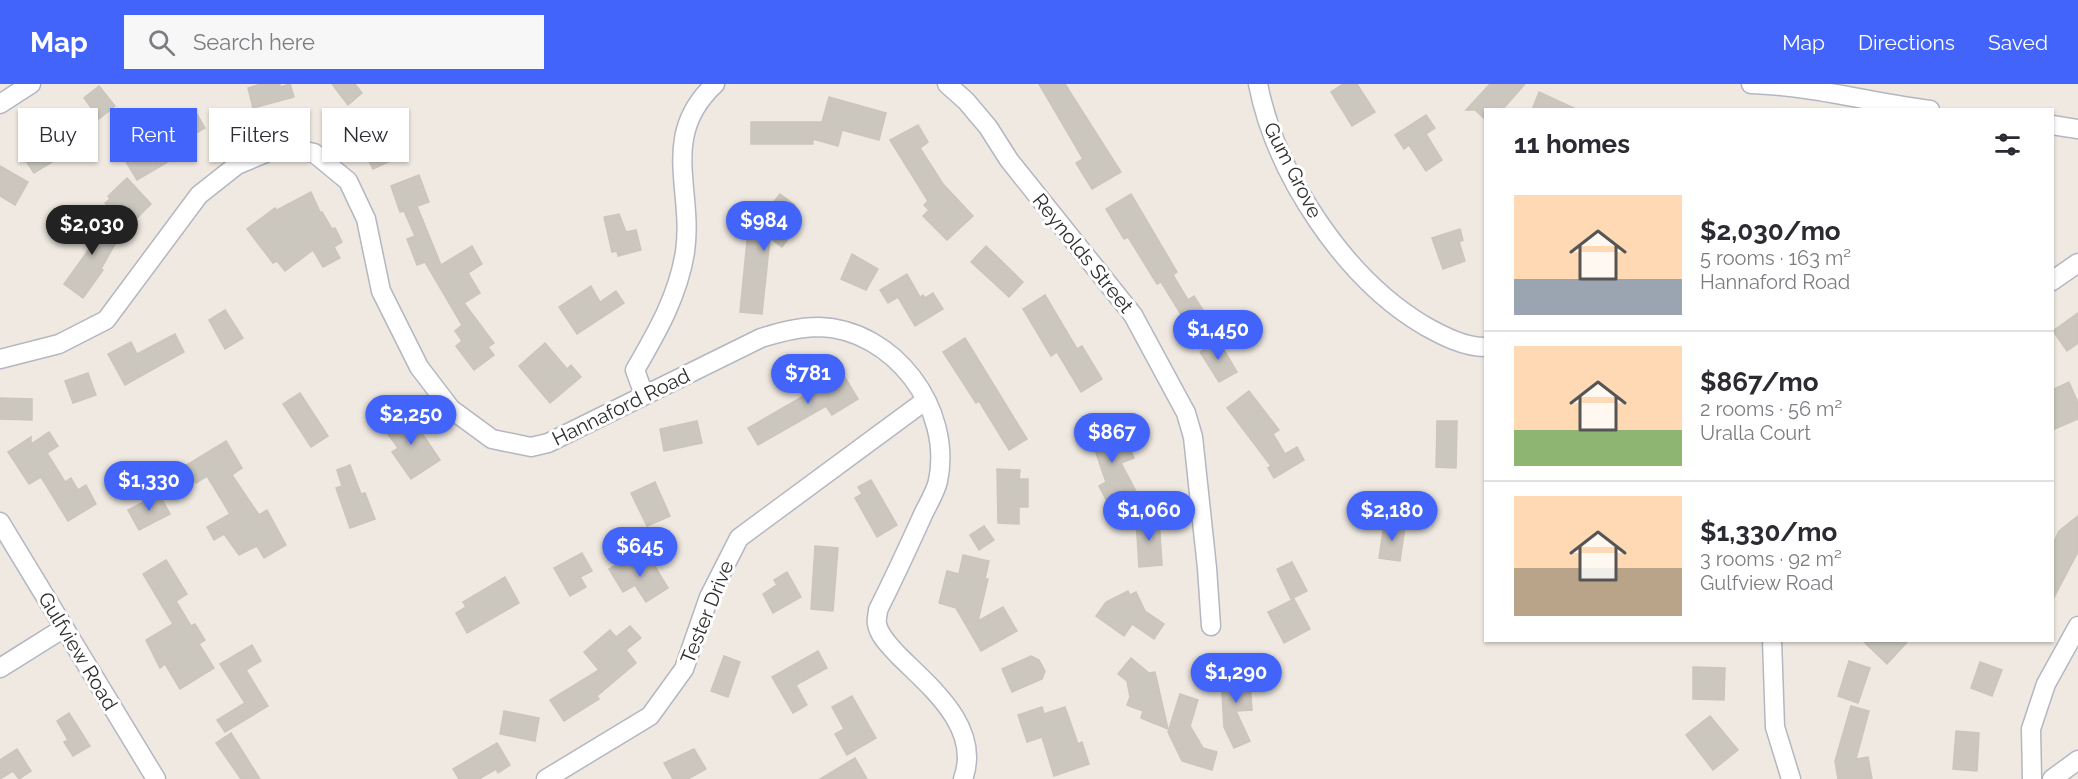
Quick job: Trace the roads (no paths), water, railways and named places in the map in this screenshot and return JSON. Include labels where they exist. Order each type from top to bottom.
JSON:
[{"type":"street","points":[[0,104],[31,84]]},
{"type":"street","points":[[644,395],[635,370],[670,309],[685,252],[682,147],[686,124],[699,99],[715,84]]},
{"type":"street","name":"Reynolds Street","points":[[947,84],[980,118],[1009,160],[1133,315],[1186,413],[1193,437],[1211,627]]},
{"type":"street","name":"Gum Grove","points":[[1258,84],[1264,114],[1306,204],[1356,272],[1407,315],[1444,337],[1484,347]]},
{"type":"street","points":[[1751,84],[1786,86],[1874,103],[1914,108]]},
{"type":"street","points":[[2054,125],[2078,129]]},
{"type":"street","name":"Hannaford Road","points":[[0,359],[59,344],[106,320],[199,195],[237,165],[282,146],[314,153],[348,181],[366,219],[381,291],[419,366],[451,409],[492,439],[531,447],[548,443],[761,338],[790,329],[821,327],[848,333],[873,343],[893,356],[911,375],[926,400],[936,425],[939,452],[938,482],[878,610],[877,625],[885,642],[942,699],[958,724],[965,750],[963,779]]},
{"type":"street","points":[[2054,280],[2078,263]]},
{"type":"street","name":"Tester Drive","points":[[546,779],[650,716],[684,669],[709,597],[739,538],[926,400]]},
{"type":"street","name":"Gulfview Road","points":[[0,522],[156,779]]},
{"type":"street","points":[[2032,779],[2031,729],[2046,684],[2078,626]]},
{"type":"street","points":[[0,668],[64,628]]},
{"type":"street","points":[[1772,642],[1775,727],[1791,779]]},
{"type":"street","points":[[2052,779],[2078,760]]}]
